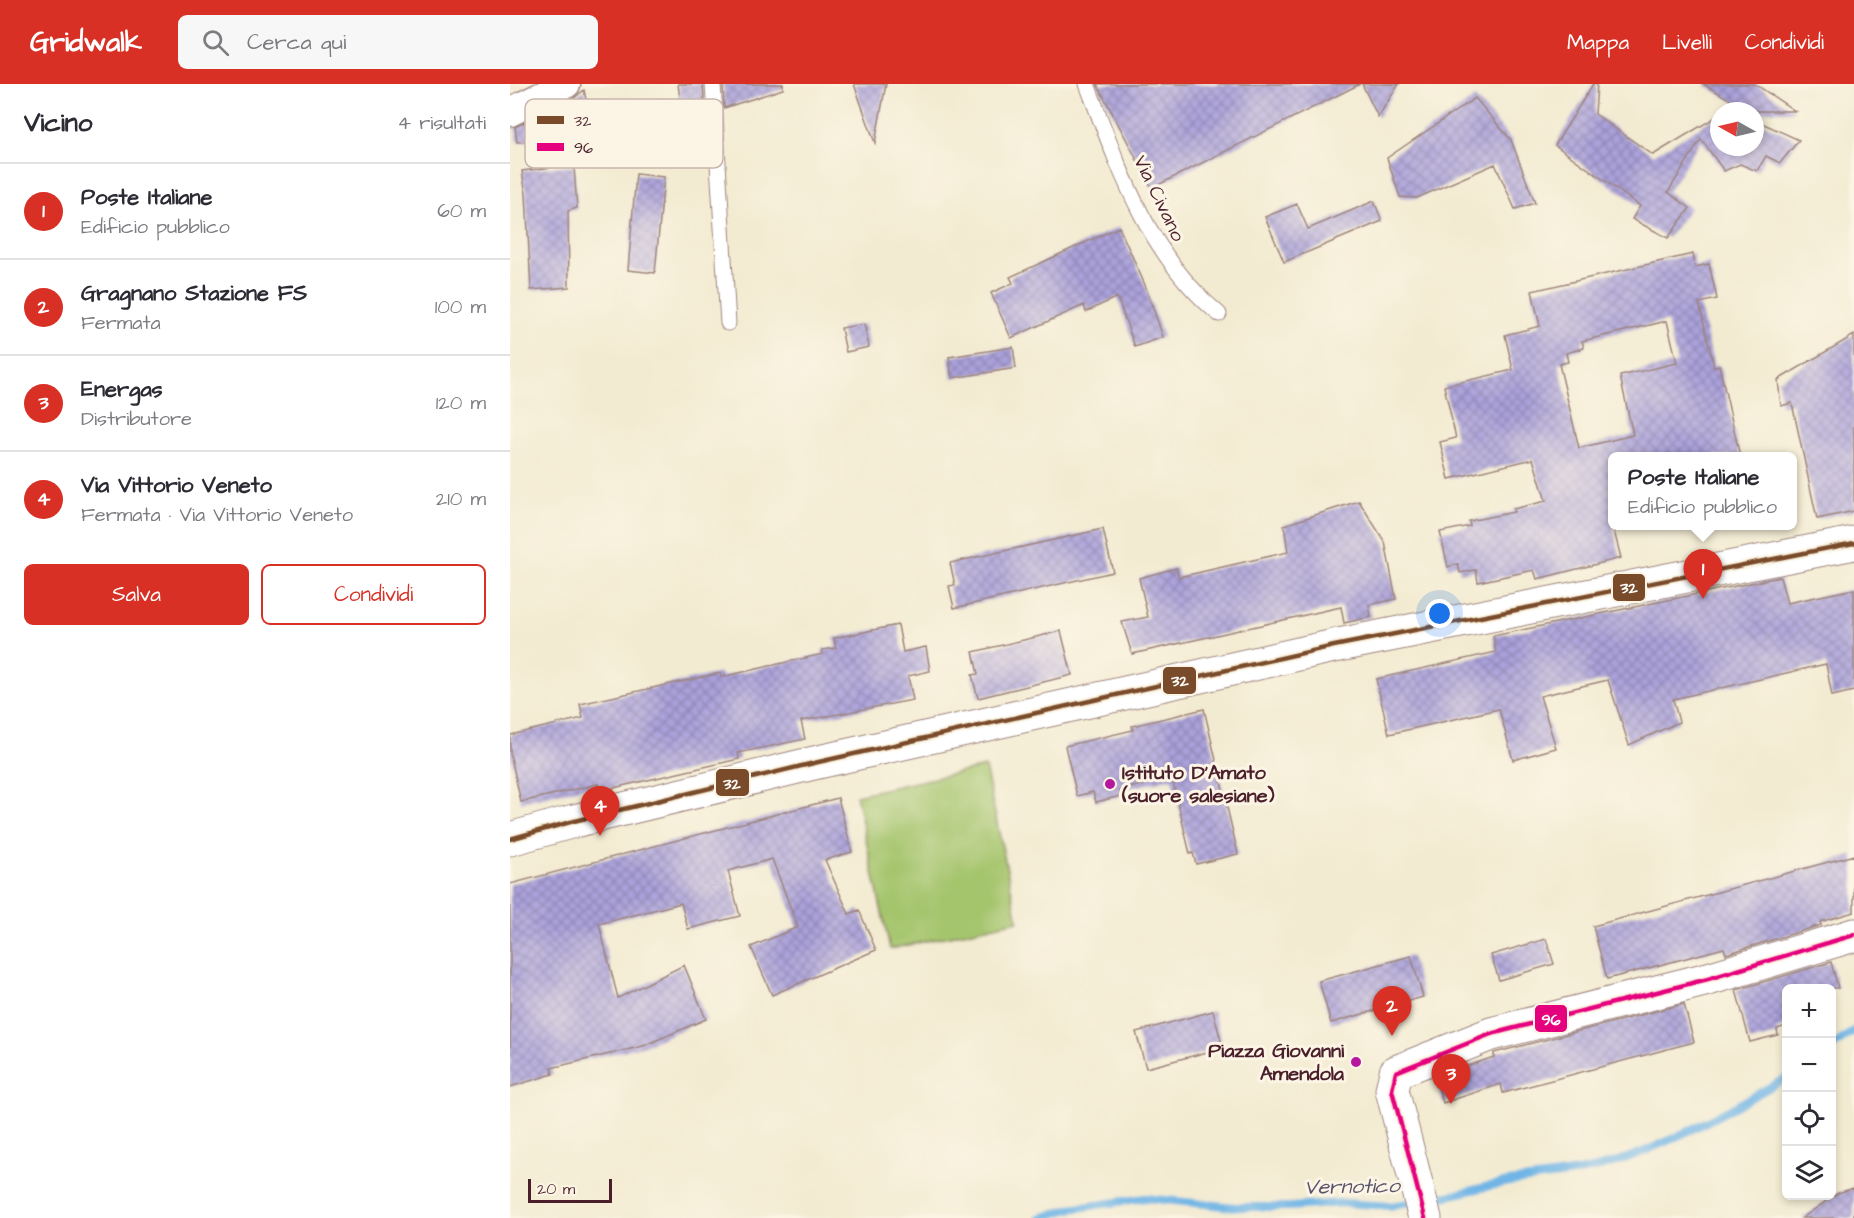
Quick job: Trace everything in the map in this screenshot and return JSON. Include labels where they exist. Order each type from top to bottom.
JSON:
[{"type":"street","points":[[536,99],[566,84]]},
{"type":"street","points":[[510,112],[525,104]]},
{"type":"street","points":[[510,839],[574,821],[822,761],[1334,646],[1854,543]]},
{"type":"street","points":[[1425,1218],[1392,1090],[1396,1072],[1491,1034],[1708,979],[1854,935]]},
{"type":"lane","points":[[713,84],[714,99]]},
{"type":"lane","name":"Via Civano","points":[[1087,84],[1131,192],[1167,260],[1201,299],[1219,314]]},
{"type":"lane","points":[[718,168],[728,322]]},
{"type":"green space","points":[[985,767],[1018,921],[890,949],[856,795]]},
{"type":"building","points":[[678,84],[703,84],[704,99],[680,99]]},
{"type":"building","points":[[723,84],[783,84],[783,89],[724,108]]},
{"type":"building","points":[[854,84],[886,84],[875,143]]},
{"type":"building","points":[[1097,84],[1360,84],[1152,188]]},
{"type":"building","points":[[1362,84],[1399,84],[1378,117]]},
{"type":"building","points":[[1593,84],[1597,84],[1595,114],[1653,155],[1710,120],[1710,152],[1701,139],[1668,192],[1690,208],[1668,238],[1632,219],[1640,206],[1555,145]]},
{"type":"building","points":[[1703,84],[1755,84],[1795,111],[1764,111],[1764,102],[1734,102]]},
{"type":"building","points":[[584,90],[586,99],[573,99]]},
{"type":"building","points":[[1475,98],[1511,140],[1535,203],[1515,209],[1495,164],[1417,198],[1400,197],[1387,158]]},
{"type":"building","points":[[525,122],[525,142],[517,142],[515,127]]},
{"type":"building","points":[[1764,124],[1799,140],[1780,163],[1766,156],[1757,171],[1740,164],[1724,171],[1713,156],[1764,156]]},
{"type":"building","points":[[574,168],[577,208],[568,211],[569,287],[531,290],[526,194],[522,171]]},
{"type":"building","points":[[636,174],[664,177],[655,273],[628,270]]},
{"type":"building","points":[[1374,201],[1382,221],[1284,262],[1265,217],[1297,204],[1308,229]]},
{"type":"building","points":[[1119,227],[1145,285],[1163,337],[1135,347],[1117,297],[1086,312],[1084,305],[1011,338],[991,293],[1013,283],[1010,277]]},
{"type":"building","points":[[1693,254],[1695,267],[1709,264],[1717,299],[1699,303],[1714,367],[1719,365],[1739,452],[1608,452],[1608,530],[1614,530],[1621,558],[1537,579],[1534,570],[1478,582],[1476,570],[1460,573],[1458,564],[1448,567],[1440,532],[1470,526],[1469,521],[1514,512],[1513,509],[1546,501],[1533,459],[1449,479],[1440,442],[1456,438],[1444,386],[1513,370],[1505,335],[1540,326],[1532,291]],"holes":[[[1667,321],[1677,363],[1620,376],[1633,435],[1579,448],[1559,364],[1568,362],[1566,353],[1584,348],[1582,341]]]},
{"type":"building","points":[[864,324],[869,347],[846,352],[841,328]]},
{"type":"building","points":[[1854,335],[1854,511],[1817,519],[1792,403],[1781,406],[1778,380]]},
{"type":"building","points":[[1013,347],[1016,368],[952,378],[949,357]]},
{"type":"building","points":[[1359,501],[1385,542],[1396,599],[1369,605],[1371,617],[1344,623],[1341,607],[1132,654],[1122,622],[1148,617],[1139,578],[1176,568],[1179,577],[1288,552],[1284,525]]},
{"type":"building","points":[[1103,529],[1113,572],[954,608],[949,586],[955,585],[950,563]]},
{"type":"building","points":[[1780,577],[1787,603],[1854,589],[1854,691],[1832,696],[1826,664],[1673,699],[1679,722],[1629,745],[1608,680],[1540,696],[1556,748],[1513,760],[1499,709],[1389,734],[1376,679],[1496,652],[1493,636]]},
{"type":"building","points":[[898,625],[903,652],[926,647],[930,671],[908,676],[913,700],[801,721],[805,739],[738,753],[739,759],[600,791],[598,784],[521,802],[510,753],[510,735],[583,718],[580,704],[720,673],[721,677],[823,654],[822,650],[836,648],[834,638]]},
{"type":"building","points":[[1061,631],[1072,675],[978,698],[972,675],[978,674],[973,652]]},
{"type":"building","name":"Istituto D'Amato (suore salesiane)","points":[[1204,709],[1238,854],[1196,864],[1193,853],[1190,854],[1172,778],[1120,790],[1121,796],[1096,802],[1093,792],[1077,796],[1065,746],[1133,730],[1132,726]]},
{"type":"building","points":[[838,798],[852,852],[825,860],[849,914],[859,910],[876,950],[772,995],[751,947],[798,927],[772,859],[728,871],[740,916],[688,929],[681,903],[599,924],[618,998],[684,965],[706,1019],[643,1046],[551,1068],[553,1074],[510,1087],[510,884]]},
{"type":"building","points":[[1854,855],[1854,912],[1820,922],[1821,925],[1726,954],[1724,948],[1607,979],[1593,926]]},
{"type":"building","points":[[1546,939],[1554,964],[1499,980],[1491,955]]},
{"type":"building","points":[[1411,956],[1423,997],[1331,1023],[1319,981]]},
{"type":"building","points":[[1831,962],[1838,988],[1836,984],[1782,984],[1782,1027],[1777,1029],[1778,1035],[1750,1042],[1736,990]]},
{"type":"building","points":[[1684,1004],[1694,1042],[1503,1093],[1501,1084],[1443,1103],[1435,1077],[1494,1057],[1494,1053]]},
{"type":"building","points":[[1213,1011],[1223,1048],[1146,1068],[1136,1032]]},
{"type":"building","points":[[1854,1188],[1854,1218],[1802,1218],[1828,1200],[1836,1200],[1838,1193]]},
{"type":"waterway","name":"Vernotico","points":[[1836,1044],[1854,1031]]},
{"type":"waterway","name":"Vernotico","points":[[1427,1200],[1505,1183],[1575,1173],[1610,1164],[1678,1136],[1782,1080]]},
{"type":"waterway","name":"Vernotico","points":[[1040,1218],[1070,1209],[1145,1198],[1234,1207],[1290,1207],[1342,1203],[1390,1206],[1415,1202]]},
{"type":"transit line","name":"32","points":[[510,839],[574,821],[814,763],[1334,646],[1854,543]]},
{"type":"transit line","name":"96","points":[[1425,1218],[1392,1090],[1396,1072],[1491,1034],[1708,979],[1854,935]]},
{"type":"place","name":"Poste Italiane","points":[[1703,599]]},
{"type":"place","name":"Istituto D'Amato (suore salesiane)","points":[[1110,784]]},
{"type":"place","name":"Via Vittorio Veneto","points":[[600,836]]},
{"type":"place","name":"Gragnano Stazione FS","points":[[1392,1036]]},
{"type":"place","name":"Piazza Giovanni Amendola","points":[[1356,1062]]},
{"type":"place","name":"Energas","points":[[1451,1104]]}]
